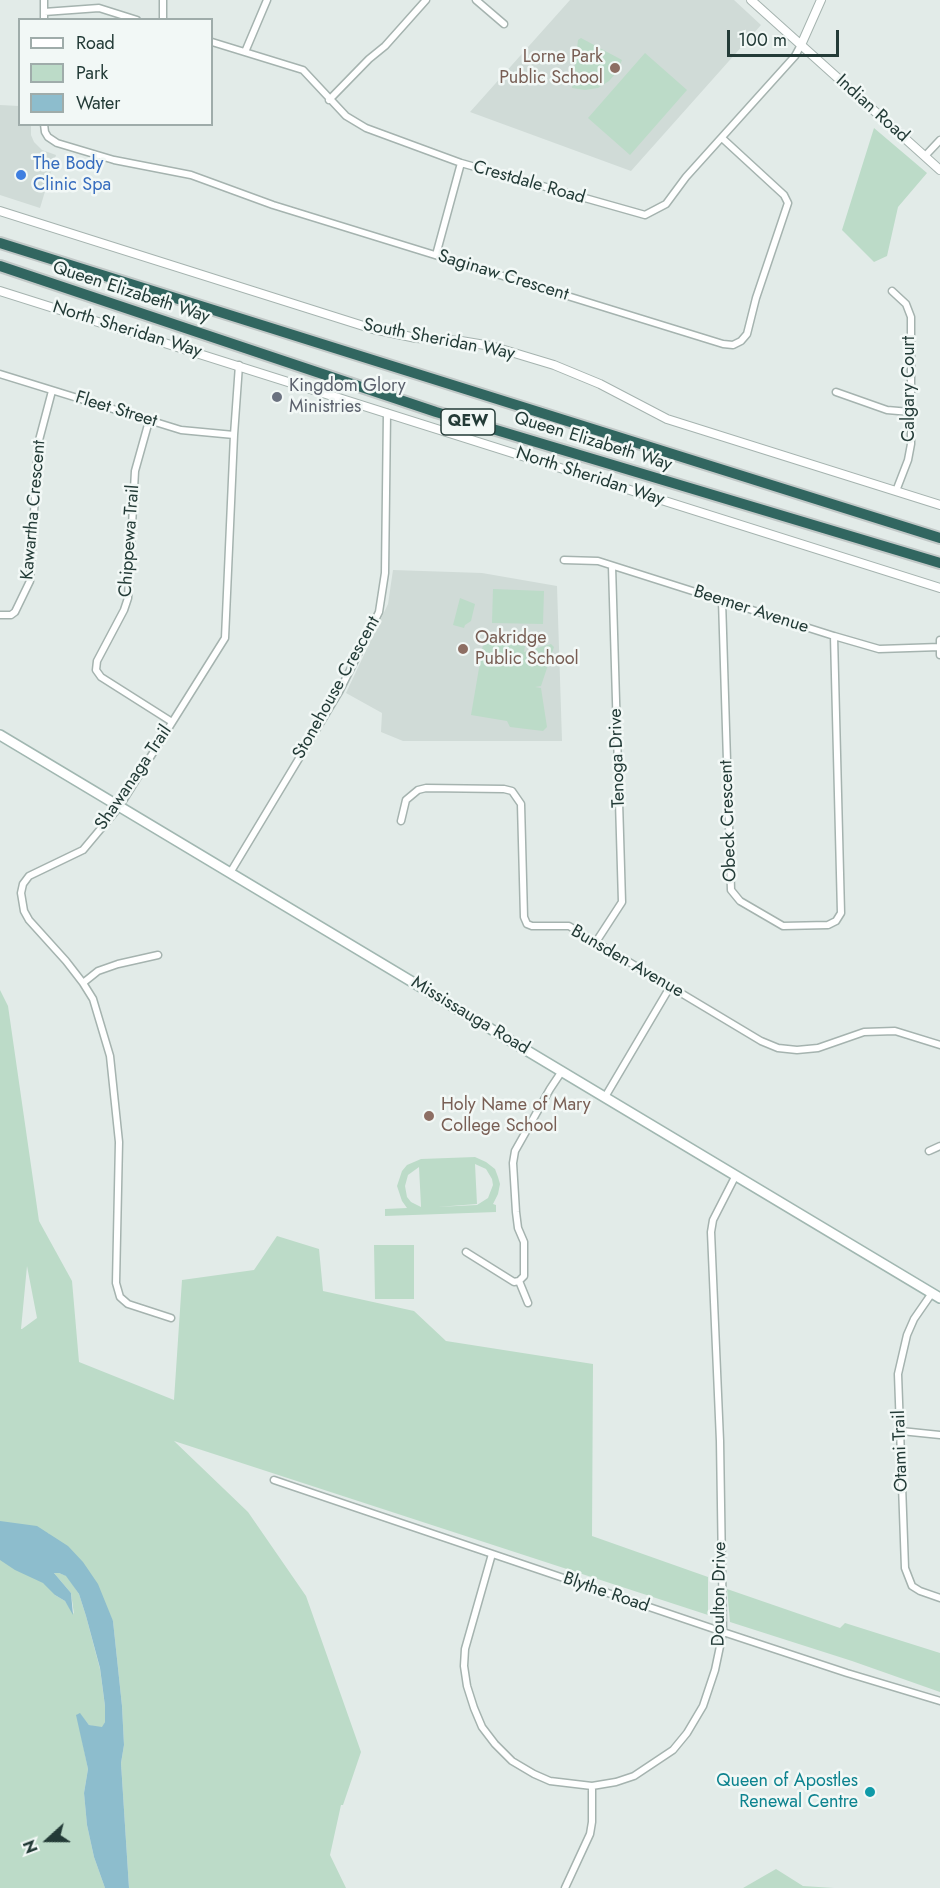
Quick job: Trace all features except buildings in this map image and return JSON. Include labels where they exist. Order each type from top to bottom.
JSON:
[{"type":"highway","name":"Queen Elizabeth Way","points":[[0,243],[940,538]]},
{"type":"highway","name":"Queen Elizabeth Way","points":[[0,266],[436,412],[940,563]]},
{"type":"main road","name":"Mississauga Road","points":[[0,735],[936,1295]]},
{"type":"street","points":[[44,0],[44,18]]},
{"type":"street","points":[[163,0],[163,18]]},
{"type":"street","points":[[245,52],[267,0]]},
{"type":"street","points":[[329,100],[385,46],[426,0]]},
{"type":"street","points":[[476,0],[504,24]]},
{"type":"street","name":"Indian Road","points":[[751,0],[940,170]]},
{"type":"street","points":[[801,45],[820,0]]},
{"type":"street","points":[[44,12],[99,8],[131,18]]},
{"type":"street","name":"Crestdale Road","points":[[213,42],[303,70],[346,116],[366,128],[461,163],[645,215],[666,204],[686,177],[795,56],[801,45]]},
{"type":"street","name":"Saginaw Crescent","points":[[44,126],[48,137],[57,143],[114,160],[191,175],[273,205],[723,344],[733,345],[747,334],[756,298],[788,203],[784,195],[722,138]]},
{"type":"street","points":[[925,156],[940,140]]},
{"type":"street","points":[[436,255],[461,163]]},
{"type":"street","name":"South Sheridan Way","points":[[0,211],[373,329],[416,338],[491,346],[543,362],[600,384],[667,419],[940,505]]},
{"type":"street","name":"North Sheridan Way","points":[[0,291],[940,588]]},
{"type":"street","name":"Calgary Court","points":[[892,291],[906,304],[911,317],[911,444],[908,460],[896,491]]},
{"type":"street","name":"Shawanaga Trail","points":[[171,1318],[128,1304],[120,1297],[116,1283],[119,1142],[110,1056],[105,1035],[93,999],[84,983],[29,920],[24,911],[21,893],[23,884],[29,876],[83,850],[118,807],[225,638],[234,435],[240,365]]},
{"type":"street","name":"Fleet Street","points":[[0,374],[149,421],[194,432],[234,435]]},
{"type":"street","name":"Kawartha Crescent","points":[[0,615],[11,615],[15,612],[30,582],[38,444],[52,391]]},
{"type":"street","points":[[836,392],[886,410],[910,412]]},
{"type":"street","name":"Stonehouse Crescent","points":[[230,873],[339,692],[379,612],[385,573],[387,413]]},
{"type":"street","name":"Chippewa Trail","points":[[149,421],[135,471],[128,598],[97,661],[96,670],[101,677],[172,722]]},
{"type":"street","name":"Beemer Avenue","points":[[564,560],[598,561],[879,649],[940,647]]},
{"type":"street","name":"Tenoga Drive","points":[[596,942],[622,903],[612,566]]},
{"type":"street","name":"Obeck Crescent","points":[[722,600],[731,890],[740,901],[783,926],[828,925],[836,921],[841,913],[834,636]]},
{"type":"street","points":[[940,640],[940,655]]},
{"type":"street","name":"Bunsden Avenue","points":[[401,821],[406,800],[418,790],[426,788],[512,791],[520,804],[524,917],[527,924],[569,926],[761,1041],[778,1048],[797,1050],[818,1048],[864,1032],[895,1031],[940,1045]]},
{"type":"street","points":[[84,983],[98,971],[158,955]]},
{"type":"street","points":[[605,1097],[670,987]]},
{"type":"street","points":[[466,1252],[514,1282],[524,1276],[524,1242],[518,1228],[516,1212],[513,1163],[515,1151],[562,1071]]},
{"type":"street","points":[[929,1151],[940,1146]]},
{"type":"street","name":"Doulton Drive","points":[[492,1554],[465,1649],[464,1666],[467,1686],[482,1727],[495,1744],[512,1761],[550,1781],[592,1785],[616,1782],[634,1776],[673,1750],[687,1733],[703,1706],[715,1670],[723,1632],[720,1441],[711,1232],[713,1220],[736,1175]]},
{"type":"street","points":[[519,1281],[528,1303]]},
{"type":"street","name":"Otami Trail","points":[[936,1295],[914,1319],[907,1335],[898,1374],[905,1568],[912,1586],[940,1598]]},
{"type":"street","points":[[901,1431],[940,1435]]},
{"type":"street","name":"Blythe Road","points":[[274,1480],[723,1632],[940,1701]]},
{"type":"street","points":[[566,1888],[590,1834],[592,1785]]},
{"type":"shaded area","name":"Lorne Park Public School","points":[[570,0],[734,0],[761,25],[631,171],[470,112]]},
{"type":"shaded area","points":[[0,105],[18,106],[18,126],[31,126],[34,142],[42,150],[56,155],[40,208],[0,195]]},
{"type":"shaded area","name":"Oakridge Public School","points":[[393,570],[482,573],[557,586],[562,741],[403,741],[381,732],[382,713],[346,693],[388,604]]},
{"type":"green space","points":[[581,38],[622,60],[617,72],[598,88],[585,90],[572,88],[578,40]]},
{"type":"green space","points":[[645,53],[687,90],[630,155],[588,118]]},
{"type":"green space","points":[[874,128],[927,173],[898,207],[887,256],[874,262],[842,230]]},
{"type":"green space","points":[[493,589],[544,591],[543,624],[492,623]]},
{"type":"green space","points":[[460,598],[475,604],[471,621],[464,628],[453,625]]},
{"type":"green space","points":[[484,639],[525,646],[524,652],[551,644],[554,647],[541,686],[535,687],[541,688],[547,727],[543,731],[510,727],[507,721],[471,715]]},
{"type":"green space","points":[[0,990],[8,1006],[39,1221],[72,1281],[79,1362],[174,1400],[182,1280],[254,1270],[277,1236],[319,1249],[323,1291],[414,1311],[446,1341],[593,1364],[592,1536],[708,1577],[708,1615],[174,1441],[248,1512],[306,1596],[361,1752],[343,1805],[341,1805],[330,1855],[346,1888],[129,1888],[121,1763],[124,1745],[122,1706],[113,1621],[48,1533],[55,1595],[65,1601],[74,1614],[71,1593],[54,1573],[67,1576],[79,1594],[100,1669],[105,1706],[103,1727],[89,1725],[80,1714],[77,1715],[88,1769],[84,1793],[87,1825],[94,1857],[105,1888],[0,1888]],"holes":[[[27,1266],[37,1318],[21,1329]]]},
{"type":"green space","points":[[475,1157],[486,1162],[495,1169],[500,1184],[493,1204],[496,1205],[496,1212],[385,1216],[385,1209],[407,1208],[397,1186],[402,1171],[407,1165],[421,1159]],"holes":[[[475,1164],[486,1169],[492,1179],[493,1185],[488,1198],[477,1205],[437,1207],[477,1204]],[[419,1167],[421,1206],[421,1207],[407,1197],[405,1186],[408,1175]]]},
{"type":"green space","points":[[374,1245],[414,1245],[414,1299],[375,1299]]},
{"type":"green space","points":[[727,1589],[840,1628],[845,1623],[940,1653],[940,1692],[730,1622]]},
{"type":"green space","points":[[776,1869],[803,1886],[834,1888],[743,1888]]},
{"type":"water","points":[[0,1521],[37,1526],[68,1546],[83,1562],[98,1584],[113,1621],[122,1706],[124,1745],[121,1763],[129,1888],[105,1888],[94,1857],[87,1825],[84,1793],[88,1769],[76,1715],[80,1713],[89,1725],[102,1727],[105,1722],[105,1706],[100,1668],[79,1594],[66,1576],[54,1573],[71,1593],[73,1615],[65,1601],[43,1583],[0,1560]]},
{"type":"place","name":"Lorne Park Public School","points":[[615,68]]},
{"type":"place","name":"The Body Clinic Spa","points":[[21,175]]},
{"type":"place","name":"Kingdom Glory Ministries","points":[[277,397]]},
{"type":"place","name":"Oakridge Public School","points":[[463,649]]},
{"type":"place","name":"Holy Name of Mary College School","points":[[429,1116]]},
{"type":"place","name":"Queen of Apostles Renewal Centre","points":[[870,1792]]}]
